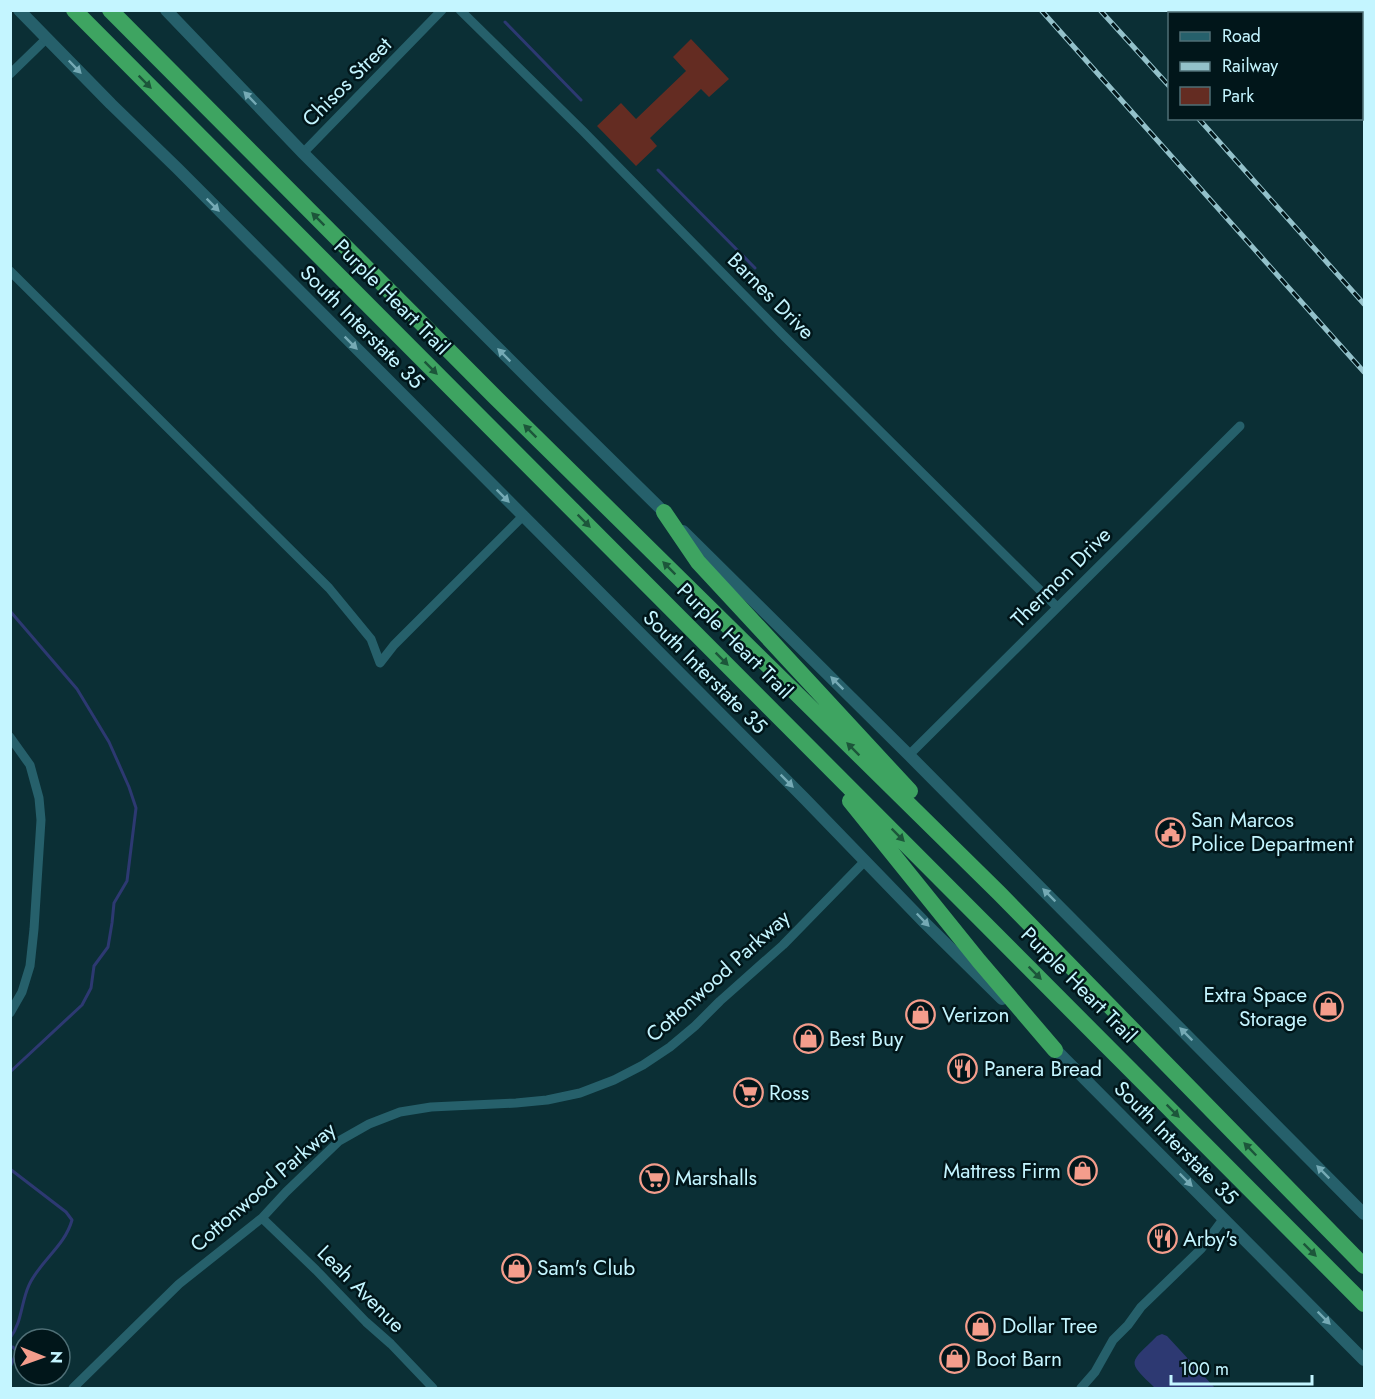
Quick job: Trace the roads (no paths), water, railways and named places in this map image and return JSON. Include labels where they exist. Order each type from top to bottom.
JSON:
[{"type":"highway","name":"Purple Heart Trail","points":[[74,10],[1365,1304]]},
{"type":"highway","name":"Purple Heart Trail","points":[[110,10],[496,398],[999,893],[1365,1266]]},
{"type":"highway","points":[[664,512],[698,562],[971,857],[999,893]]},
{"type":"highway","points":[[782,720],[1055,1050]]},
{"type":"main road","name":"South Interstate 35","points":[[19,10],[955,953],[1365,1360]]},
{"type":"main road","points":[[166,10],[303,153],[909,755],[1365,1214]]},
{"type":"street","name":"Chisos Street","points":[[303,153],[442,10]]},
{"type":"street","name":"Barnes Drive","points":[[460,10],[592,139],[776,327],[1057,607]]},
{"type":"street","points":[[10,74],[46,38]]},
{"type":"street","points":[[10,271],[329,588],[371,639],[380,663],[394,645],[523,516]]},
{"type":"street","name":"Thermon Drive","points":[[909,755],[1240,426]]},
{"type":"street","points":[[10,737],[30,765],[39,798],[40,820],[30,966],[22,992],[10,1013]]},
{"type":"street","name":"Cottonwood Parkway","points":[[73,1389],[178,1284],[262,1218],[339,1141],[369,1124],[400,1112],[431,1107],[547,1100],[580,1093],[614,1080],[643,1065],[670,1047],[695,1026],[783,945],[865,861]]},
{"type":"street","name":"Leah Avenue","points":[[262,1218],[391,1344],[433,1389]]},
{"type":"street","points":[[1081,1389],[1095,1372],[1113,1340],[1201,1249],[1224,1218]]},
{"type":"water","points":[[1162,1334],[1167,1336],[1215,1388],[1155,1388],[1139,1372],[1135,1362],[1136,1357],[1157,1336]]},
{"type":"waterway","points":[[505,22],[581,100]]},
{"type":"waterway","points":[[658,170],[755,268]]},
{"type":"waterway","points":[[10,611],[77,689],[109,742],[136,808],[127,881],[114,903],[108,947],[94,966],[91,988],[82,1005],[10,1072]]},
{"type":"waterway","points":[[10,1169],[66,1212],[72,1220],[64,1238],[39,1268],[29,1285],[17,1326],[10,1338]]},
{"type":"waterway","points":[[10,1347],[17,1352],[10,1367]]},
{"type":"railway","points":[[1041,10],[1364,372]]},
{"type":"railway","points":[[1100,10],[1168,85]]},
{"type":"railway","points":[[1200,120],[1364,304]]},
{"type":"place","name":"San Marcos Police Department","points":[[1170,832]]},
{"type":"place","name":"Extra Space Storage","points":[[1328,1007]]},
{"type":"place","name":"Verizon","points":[[921,1015]]},
{"type":"place","name":"Best Buy","points":[[808,1039]]},
{"type":"place","name":"Panera Bread","points":[[963,1069]]},
{"type":"place","name":"Ross","points":[[748,1093]]},
{"type":"place","name":"Mattress Firm","points":[[1082,1171]]},
{"type":"place","name":"Marshalls","points":[[654,1178]]},
{"type":"place","name":"Arby's","points":[[1162,1239]]},
{"type":"place","name":"Sam's Club","points":[[516,1268]]},
{"type":"place","name":"Dollar Tree","points":[[981,1326]]},
{"type":"place","name":"Boot Barn","points":[[955,1359]]}]
